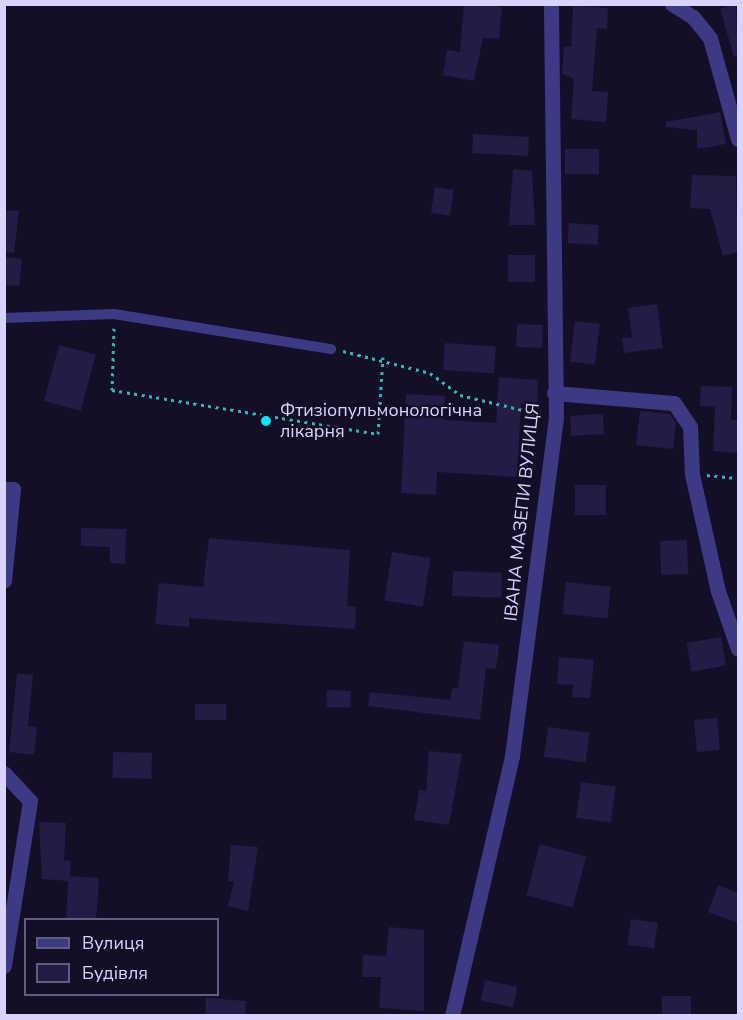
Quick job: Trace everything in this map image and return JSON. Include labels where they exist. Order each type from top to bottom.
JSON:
[{"type":"street","name":"ІВАНА МАЗЕПИ ВУЛИЦЯ","points":[[452,1016],[512,756],[556,418],[550,4]]},
{"type":"street","points":[[672,4],[693,17],[710,38],[738,139]]},
{"type":"street","points":[[4,318],[114,314],[332,349]]},
{"type":"street","points":[[554,393],[674,403],[690,427],[692,474],[718,591],[738,649]]},
{"type":"street","points":[[4,489],[13,489],[4,581]]},
{"type":"street","points":[[4,773],[30,801],[4,966]]},
{"type":"path","points":[[114,314],[112,390],[267,420],[378,434],[383,357]]},
{"type":"path","points":[[332,349],[383,357],[430,373],[459,395],[556,418]]},
{"type":"path","points":[[692,474],[738,478]]},
{"type":"building","points":[[464,4],[502,7],[499,39],[483,38],[474,81],[443,75],[447,50],[460,52]]},
{"type":"building","points":[[736,4],[738,56],[734,57],[720,9]]},
{"type":"building","points":[[573,6],[608,8],[607,29],[597,28],[592,91],[608,92],[606,122],[571,119],[574,79],[562,74],[564,46],[571,47]]},
{"type":"building","points":[[720,112],[726,144],[697,149],[697,130],[666,127],[666,122]]},
{"type":"building","points":[[473,134],[529,137],[528,156],[472,153]]},
{"type":"building","points":[[565,149],[599,149],[599,174],[565,174]]},
{"type":"building","points":[[513,169],[532,171],[535,225],[509,225]]},
{"type":"building","points":[[692,175],[736,176],[738,252],[723,256],[710,209],[690,208]]},
{"type":"building","points":[[435,187],[454,190],[450,216],[431,213]]},
{"type":"building","points":[[4,210],[19,211],[14,253],[4,252]]},
{"type":"building","points":[[569,223],[599,225],[598,245],[568,243]]},
{"type":"building","points":[[508,255],[535,255],[535,282],[508,282]]},
{"type":"building","points":[[4,257],[22,259],[19,286],[4,285]]},
{"type":"building","points":[[657,304],[663,348],[624,353],[622,338],[632,337],[628,308]]},
{"type":"building","points":[[575,321],[600,324],[595,365],[570,362]]},
{"type":"building","points":[[517,324],[543,325],[542,348],[516,347]]},
{"type":"building","points":[[445,343],[496,347],[494,373],[443,370]]},
{"type":"building","points":[[59,345],[96,355],[81,411],[44,401]]},
{"type":"building","points":[[499,377],[538,380],[537,405],[521,404],[517,477],[437,472],[436,495],[401,493],[406,394],[445,396],[443,420],[496,423]]},
{"type":"building","points":[[701,386],[732,387],[731,420],[738,420],[738,453],[713,451],[715,407],[700,406]]},
{"type":"building","points":[[640,411],[670,414],[676,423],[673,449],[636,445]]},
{"type":"building","points":[[603,414],[604,434],[571,436],[570,416]]},
{"type":"building","points":[[575,485],[606,485],[606,515],[575,515]]},
{"type":"building","points":[[81,528],[126,529],[125,564],[110,563],[110,547],[81,546]]},
{"type":"building","points":[[209,538],[350,550],[347,606],[356,607],[355,629],[189,618],[189,627],[155,624],[159,583],[203,587]]},
{"type":"building","points":[[687,540],[688,574],[661,575],[660,541]]},
{"type":"building","points":[[392,552],[431,558],[423,606],[384,600]]},
{"type":"building","points":[[453,571],[502,573],[501,598],[452,596]]},
{"type":"building","points":[[566,582],[611,587],[607,619],[563,614]]},
{"type":"building","points":[[721,637],[726,666],[692,672],[687,643]]},
{"type":"building","points":[[464,641],[499,645],[496,669],[486,668],[480,720],[368,706],[370,692],[450,700],[452,688],[458,688]]},
{"type":"building","points":[[559,657],[594,660],[590,698],[572,697],[573,685],[557,684]]},
{"type":"building","points":[[17,673],[33,675],[28,726],[37,727],[34,755],[9,752]]},
{"type":"building","points":[[327,690],[351,691],[350,708],[326,707]]},
{"type":"building","points":[[195,704],[226,704],[226,720],[195,720]]},
{"type":"building","points":[[717,718],[720,750],[697,752],[694,720]]},
{"type":"building","points":[[548,727],[590,733],[585,763],[544,757]]},
{"type":"building","points":[[429,751],[462,754],[449,825],[414,820],[419,790],[426,791]]},
{"type":"building","points":[[113,752],[152,753],[152,779],[113,778]]},
{"type":"building","points":[[581,782],[616,787],[611,823],[576,818]]},
{"type":"building","points":[[39,822],[66,823],[64,860],[71,861],[70,876],[99,878],[96,918],[66,918],[68,881],[42,879]]},
{"type":"building","points":[[540,844],[586,856],[573,908],[526,895]]},
{"type":"building","points":[[231,845],[258,847],[248,911],[228,906],[234,881],[228,881]]},
{"type":"building","points":[[718,885],[738,893],[738,923],[708,912]]},
{"type":"building","points":[[631,919],[658,923],[654,949],[627,945]]},
{"type":"building","points":[[389,927],[424,930],[424,1011],[379,1008],[381,977],[362,977],[363,955],[386,956]]},
{"type":"building","points":[[485,980],[517,987],[513,1007],[481,1001]]},
{"type":"building","points":[[662,996],[691,996],[691,1016],[662,1016]]},
{"type":"building","points":[[206,998],[246,1001],[245,1016],[205,1016]]},
{"type":"place","name":"Фтизіопульмонологічна лікарня","points":[[266,421]]}]
